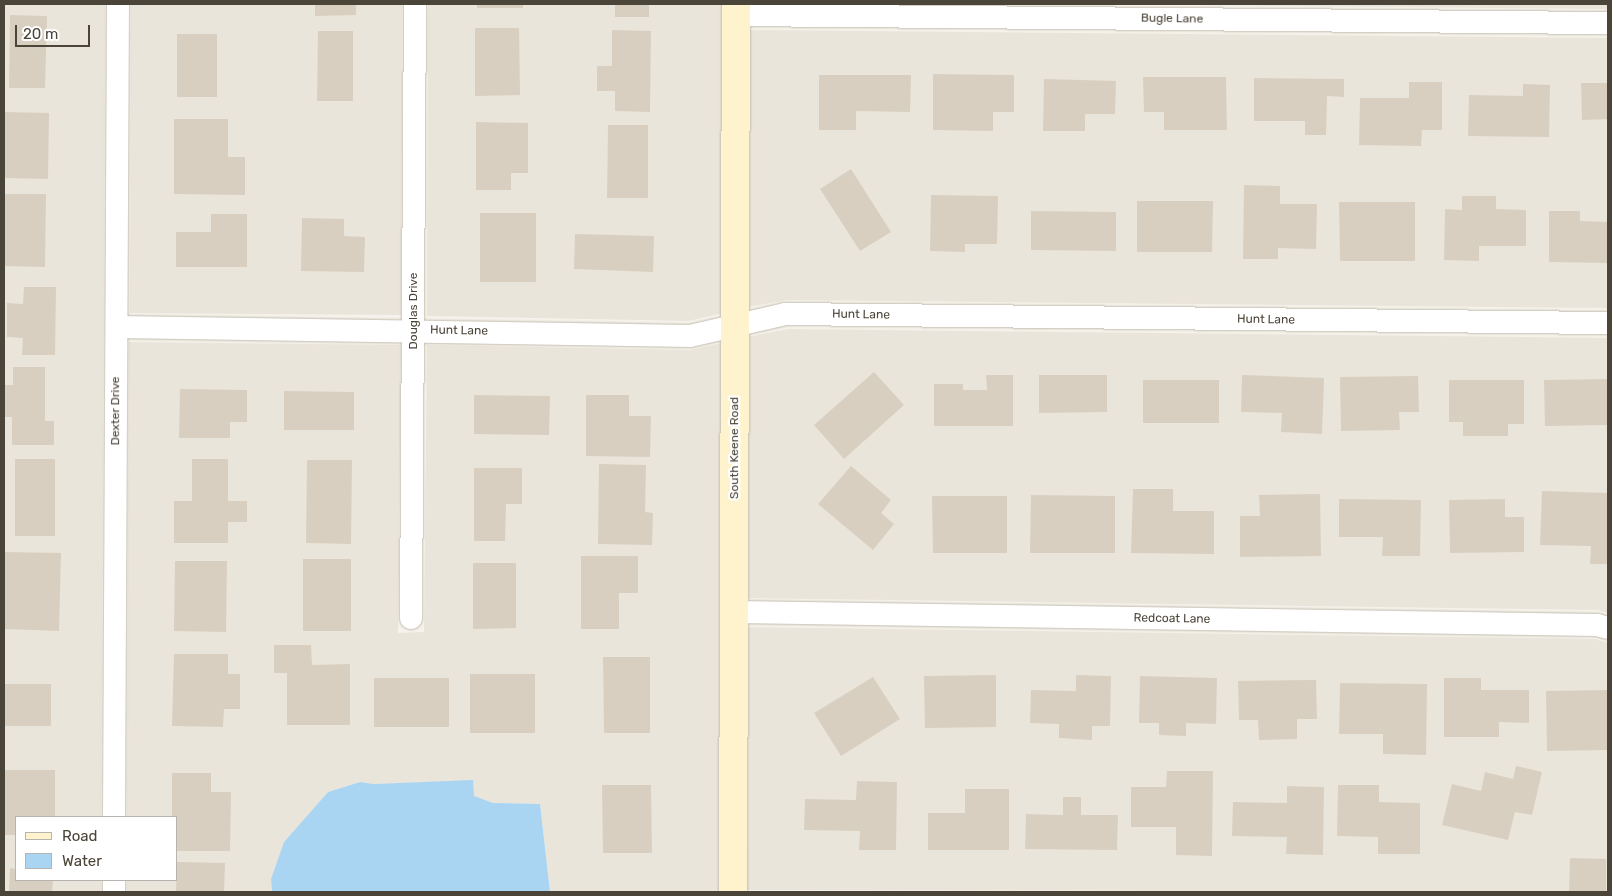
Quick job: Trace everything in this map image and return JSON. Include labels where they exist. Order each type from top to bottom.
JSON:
[{"type":"main road","name":"South Keene Road","points":[[733,892],[736,9]]},
{"type":"street","name":"Dexter Drive","points":[[114,816],[118,4]]},
{"type":"street","name":"Douglas Drive","points":[[411,618],[415,4]]},
{"type":"street","name":"Bugle Lane","points":[[736,9],[1608,23]]},
{"type":"street","name":"Hunt Lane","points":[[117,327],[414,330],[690,336],[785,314],[1608,323]]},
{"type":"street","name":"Redcoat Lane","points":[[735,612],[1597,625],[1608,628]]},
{"type":"shaded area","points":[[4,4],[105,4],[101,816],[15,816],[15,881],[101,881],[101,892],[4,892]]},
{"type":"shaded area","points":[[131,4],[402,4],[401,315],[130,313]]},
{"type":"shaded area","points":[[428,4],[723,4],[723,313],[689,321],[427,316]]},
{"type":"shaded area","points":[[1098,4],[1608,4],[1608,9]]},
{"type":"shaded area","points":[[749,30],[1608,38],[1608,308],[787,300],[748,307]]},
{"type":"shaded area","points":[[788,329],[1608,338],[1608,613],[1597,610],[748,598],[748,337]]},
{"type":"shaded area","points":[[129,342],[401,345],[398,633],[424,632],[427,345],[690,350],[722,343],[721,892],[550,892],[540,804],[493,803],[473,796],[473,781],[374,784],[360,782],[328,792],[284,842],[271,879],[272,892],[127,892],[127,881],[178,881],[178,816],[127,816]]},
{"type":"shaded area","points":[[748,627],[1595,639],[1608,643],[1608,892],[747,890]]},
{"type":"water","points":[[473,780],[474,796],[493,803],[540,804],[550,892],[272,892],[271,879],[284,842],[328,792],[360,782],[374,784]]},
{"type":"building","points":[[315,4],[356,4],[356,15],[315,16]]},
{"type":"building","points":[[477,4],[523,4],[523,8],[477,8]]},
{"type":"building","points":[[615,4],[649,4],[649,17],[615,17]]},
{"type":"building","points":[[10,15],[47,16],[45,88],[9,88]]},
{"type":"building","points":[[475,28],[519,28],[520,95],[475,96]]},
{"type":"building","points":[[612,30],[651,31],[650,112],[615,111],[615,91],[597,91],[597,66],[612,66]]},
{"type":"building","points":[[318,31],[353,31],[353,101],[317,101]]},
{"type":"building","points":[[177,34],[217,34],[217,97],[177,97]]},
{"type":"building","points":[[933,74],[1014,75],[1014,112],[993,112],[993,131],[933,130]]},
{"type":"building","points":[[819,75],[911,75],[910,112],[856,111],[856,130],[819,130]]},
{"type":"building","points":[[1143,77],[1226,77],[1227,130],[1164,130],[1164,112],[1144,112]]},
{"type":"building","points":[[1254,78],[1344,79],[1344,97],[1327,96],[1326,135],[1305,135],[1305,121],[1254,121]]},
{"type":"building","points":[[1044,79],[1116,81],[1115,114],[1085,114],[1085,131],[1043,131]]},
{"type":"building","points":[[1409,82],[1442,82],[1442,130],[1422,130],[1421,146],[1359,145],[1360,98],[1409,98]]},
{"type":"building","points":[[1581,83],[1608,83],[1608,119],[1582,120]]},
{"type":"building","points":[[1523,84],[1550,85],[1549,137],[1468,136],[1469,95],[1523,96]]},
{"type":"building","points":[[4,112],[49,113],[48,179],[4,178]]},
{"type":"building","points":[[174,119],[228,119],[228,157],[245,157],[245,195],[174,194]]},
{"type":"building","points":[[476,122],[528,123],[528,173],[511,173],[511,190],[476,190]]},
{"type":"building","points":[[608,125],[648,125],[648,198],[607,198]]},
{"type":"building","points":[[851,169],[891,232],[860,251],[820,189]]},
{"type":"building","points":[[1244,185],[1280,186],[1280,204],[1317,204],[1316,249],[1278,248],[1278,259],[1243,259]]},
{"type":"building","points":[[4,194],[46,194],[45,267],[4,266]]},
{"type":"building","points":[[931,195],[998,196],[997,244],[965,244],[965,252],[930,251]]},
{"type":"building","points":[[1462,196],[1496,196],[1496,209],[1526,210],[1526,246],[1479,246],[1479,261],[1444,260],[1445,209],[1462,210]]},
{"type":"building","points":[[1137,201],[1213,201],[1212,252],[1137,252]]},
{"type":"building","points":[[1339,202],[1415,202],[1415,261],[1340,261]]},
{"type":"building","points":[[1031,211],[1116,212],[1116,251],[1031,250]]},
{"type":"building","points":[[1549,211],[1580,211],[1580,221],[1608,222],[1608,263],[1549,262]]},
{"type":"building","points":[[480,213],[536,213],[536,282],[480,282]]},
{"type":"building","points":[[211,214],[247,214],[247,267],[176,267],[176,232],[211,232]]},
{"type":"building","points":[[302,218],[344,219],[344,236],[365,237],[364,272],[301,271]]},
{"type":"building","points":[[575,234],[654,236],[653,272],[574,269]]},
{"type":"building","points":[[24,287],[56,287],[55,355],[22,355],[23,338],[7,337],[7,303],[23,304]]},
{"type":"building","points":[[13,367],[45,367],[45,421],[54,421],[54,445],[12,445],[12,417],[4,417],[4,385],[13,385]]},
{"type":"building","points":[[874,372],[904,405],[844,459],[814,425]]},
{"type":"building","points":[[986,375],[1013,375],[1013,426],[934,426],[934,384],[963,384],[963,390],[987,390]]},
{"type":"building","points":[[1039,375],[1107,375],[1107,412],[1039,413]]},
{"type":"building","points":[[1242,375],[1324,378],[1322,434],[1281,432],[1282,413],[1241,412]]},
{"type":"building","points":[[1418,376],[1419,412],[1399,412],[1400,430],[1341,431],[1340,377]]},
{"type":"building","points":[[1608,379],[1608,425],[1545,426],[1544,380]]},
{"type":"building","points":[[1143,380],[1219,380],[1219,423],[1143,423]]},
{"type":"building","points":[[1449,380],[1524,380],[1524,424],[1508,424],[1508,436],[1463,436],[1463,422],[1449,422]]},
{"type":"building","points":[[180,389],[247,390],[247,422],[230,422],[230,438],[179,438]]},
{"type":"building","points":[[284,391],[354,392],[354,430],[284,430]]},
{"type":"building","points":[[474,395],[550,396],[549,435],[474,434]]},
{"type":"building","points":[[586,395],[629,395],[629,416],[651,416],[650,457],[586,456]]},
{"type":"building","points":[[15,459],[55,459],[55,536],[15,536]]},
{"type":"building","points":[[192,459],[228,459],[228,501],[247,501],[247,522],[228,522],[228,543],[174,543],[174,501],[192,501]]},
{"type":"building","points":[[307,460],[352,460],[351,544],[306,543]]},
{"type":"building","points":[[599,464],[646,465],[645,512],[653,513],[652,545],[598,544]]},
{"type":"building","points":[[851,466],[891,500],[881,513],[894,524],[873,550],[818,504]]},
{"type":"building","points":[[474,468],[522,468],[522,504],[506,504],[505,541],[474,541]]},
{"type":"building","points":[[1133,489],[1173,489],[1173,511],[1214,511],[1214,554],[1131,553]]},
{"type":"building","points":[[1542,491],[1608,493],[1608,564],[1590,564],[1591,546],[1540,545]]},
{"type":"building","points":[[1320,494],[1321,556],[1240,557],[1240,516],[1260,516],[1259,495]]},
{"type":"building","points":[[1031,495],[1115,496],[1115,553],[1030,553]]},
{"type":"building","points":[[932,496],[1007,496],[1007,553],[933,553]]},
{"type":"building","points":[[1339,499],[1421,500],[1420,556],[1382,556],[1383,537],[1339,537]]},
{"type":"building","points":[[1505,499],[1505,517],[1524,517],[1524,552],[1450,553],[1449,500]]},
{"type":"building","points":[[4,552],[61,553],[59,631],[4,629]]},
{"type":"building","points":[[581,556],[638,556],[638,593],[619,593],[619,629],[581,629]]},
{"type":"building","points":[[303,559],[351,559],[351,631],[303,631]]},
{"type":"building","points":[[175,561],[227,561],[226,632],[174,631]]},
{"type":"building","points":[[473,563],[516,563],[516,628],[473,629]]},
{"type":"building","points":[[274,645],[311,645],[312,665],[350,664],[350,725],[287,725],[287,673],[274,673]]},
{"type":"building","points":[[174,654],[228,654],[228,674],[240,674],[240,709],[224,709],[223,727],[172,726]]},
{"type":"building","points":[[603,657],[650,657],[650,733],[604,733]]},
{"type":"building","points":[[470,674],[535,674],[535,733],[470,733]]},
{"type":"building","points":[[996,675],[996,727],[925,728],[924,676]]},
{"type":"building","points":[[1076,675],[1111,676],[1110,726],[1092,726],[1092,740],[1059,738],[1059,724],[1030,723],[1031,690],[1076,691]]},
{"type":"building","points":[[1140,676],[1217,678],[1216,724],[1186,723],[1186,736],[1159,735],[1159,723],[1139,723]]},
{"type":"building","points":[[873,677],[900,719],[841,756],[814,713]]},
{"type":"building","points":[[374,678],[449,678],[449,727],[374,727]]},
{"type":"building","points":[[1444,678],[1481,678],[1481,690],[1529,690],[1529,723],[1499,722],[1499,737],[1444,737]]},
{"type":"building","points":[[1316,680],[1317,719],[1297,719],[1297,739],[1259,740],[1258,720],[1239,720],[1238,681]]},
{"type":"building","points":[[1340,683],[1427,684],[1426,755],[1383,754],[1383,734],[1339,734]]},
{"type":"building","points":[[4,684],[51,684],[51,726],[4,726]]},
{"type":"building","points":[[1608,690],[1608,750],[1547,751],[1546,691]]},
{"type":"building","points":[[1516,766],[1542,772],[1532,815],[1515,812],[1508,840],[1442,825],[1452,784],[1481,791],[1485,772],[1513,779]]},
{"type":"building","points":[[4,770],[55,770],[55,816],[15,816],[15,835],[4,835]]},
{"type":"building","points":[[1167,771],[1213,771],[1212,856],[1176,855],[1176,827],[1131,827],[1131,787],[1166,787]]},
{"type":"building","points":[[172,773],[211,773],[211,792],[231,792],[230,851],[178,851],[178,816],[172,816]]},
{"type":"building","points":[[857,781],[897,782],[896,850],[859,850],[860,831],[804,830],[805,799],[856,800]]},
{"type":"building","points":[[602,785],[651,785],[652,853],[603,853]]},
{"type":"building","points":[[1338,785],[1379,785],[1379,802],[1420,803],[1420,854],[1378,854],[1378,837],[1337,836]]},
{"type":"building","points":[[1287,786],[1324,787],[1323,855],[1286,854],[1287,837],[1232,836],[1233,802],[1287,803]]},
{"type":"building","points":[[965,789],[1009,789],[1009,850],[928,850],[928,813],[965,813]]},
{"type":"building","points":[[1063,797],[1081,797],[1081,815],[1118,815],[1117,850],[1025,849],[1026,814],[1063,815]]},
{"type":"building","points":[[1570,858],[1606,859],[1606,892],[1569,892]]},
{"type":"building","points":[[178,862],[225,863],[224,892],[176,892]]},
{"type":"building","points":[[10,868],[15,869],[15,881],[53,881],[52,892],[9,892]]}]
